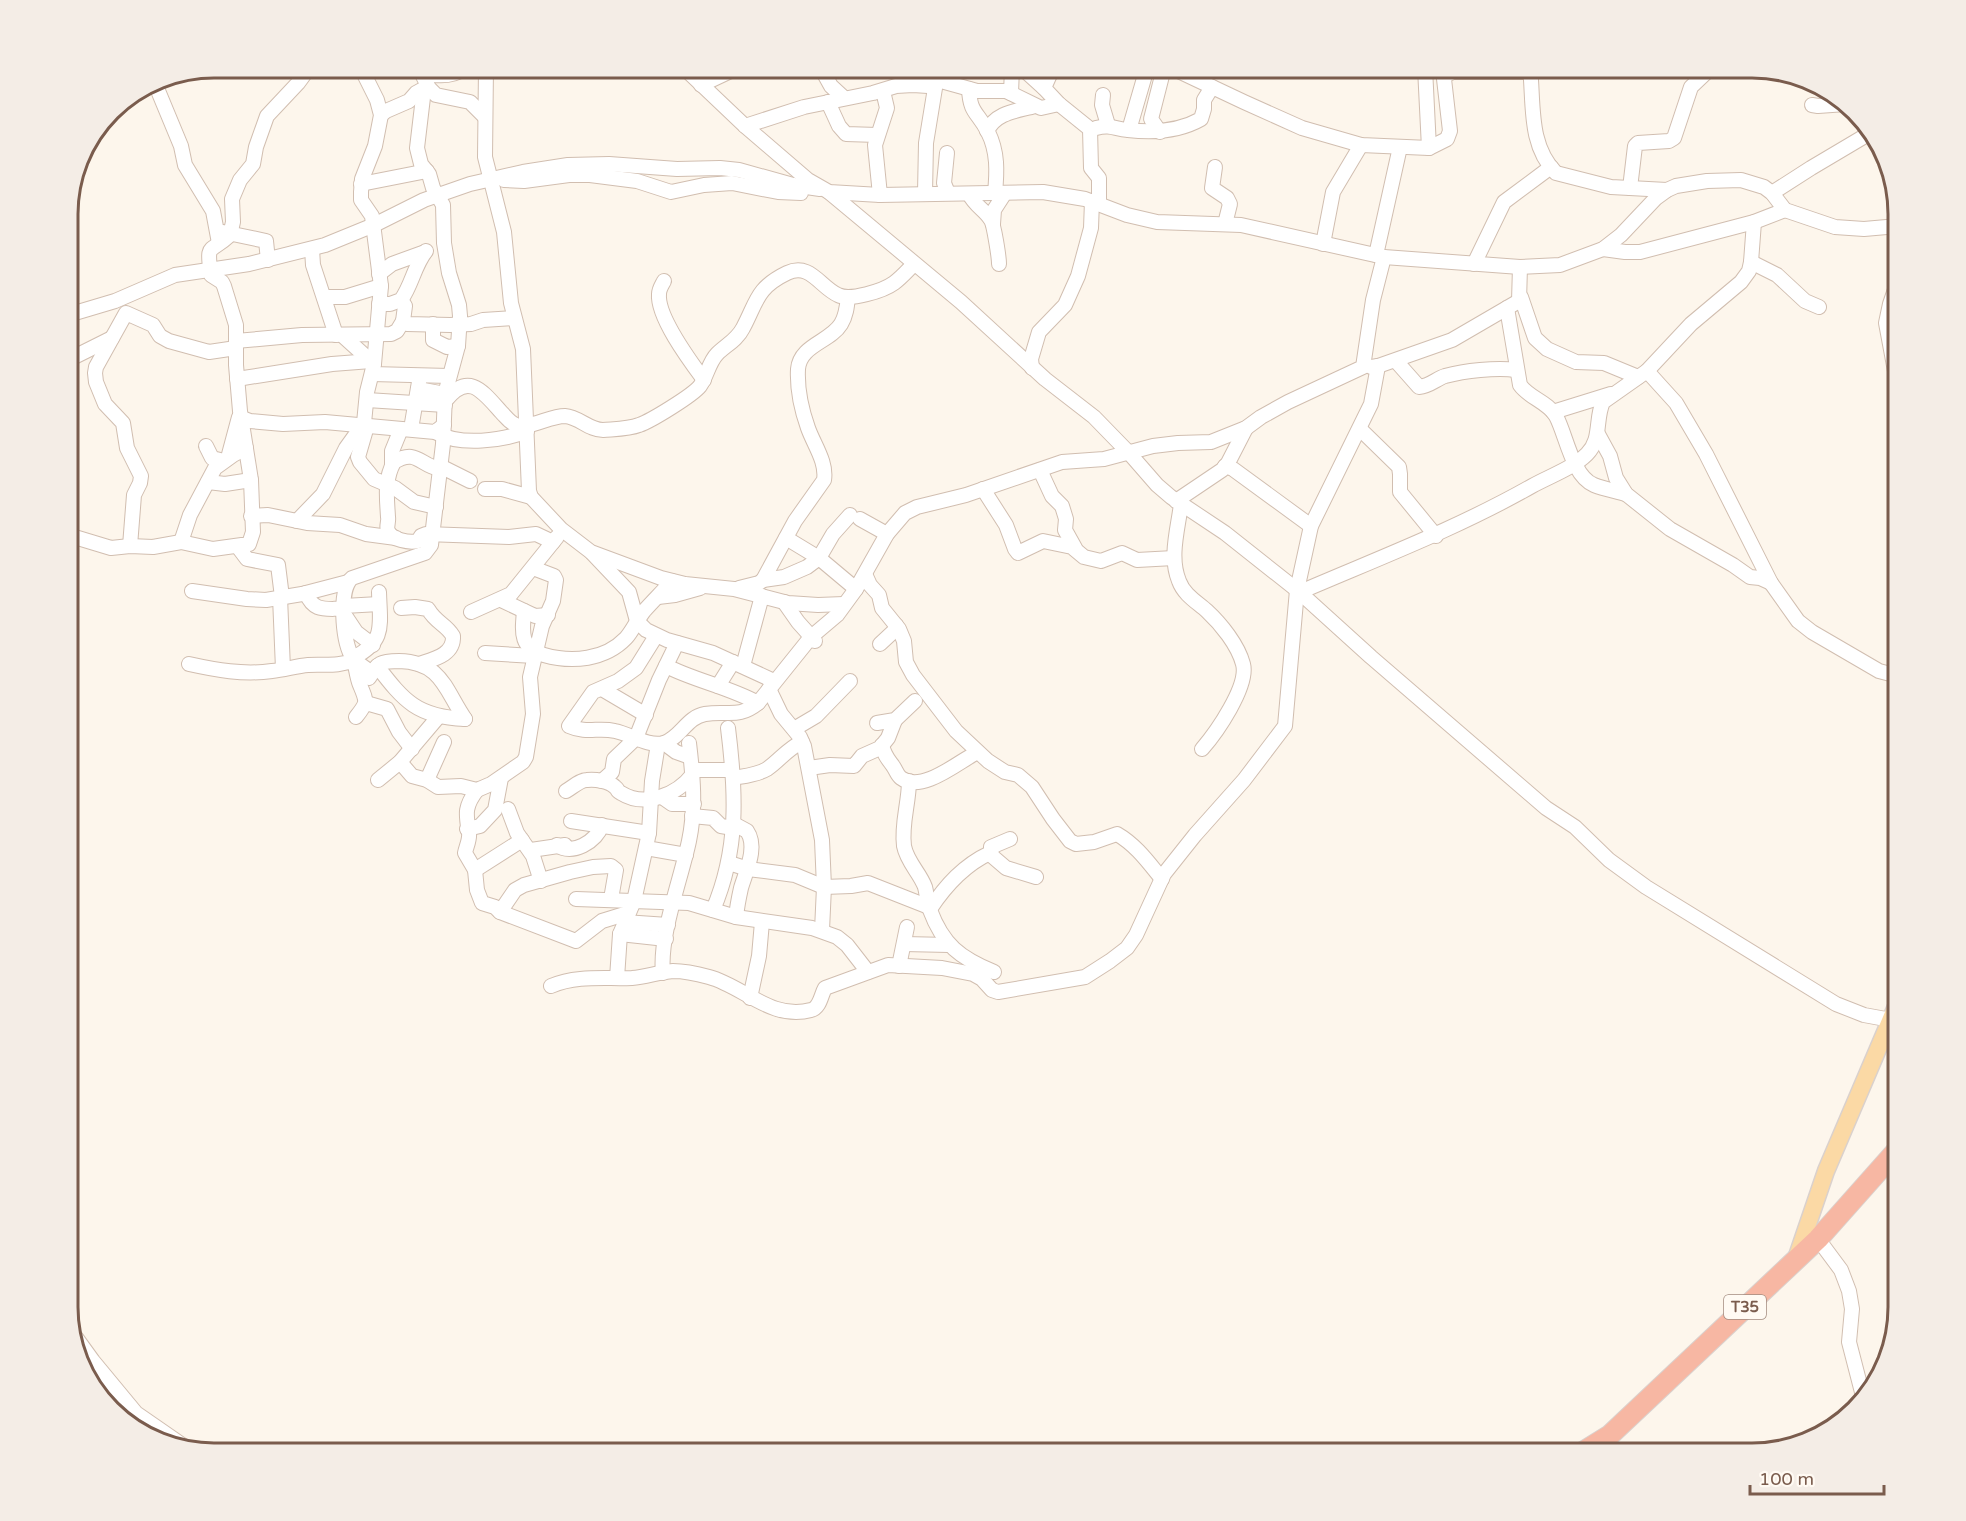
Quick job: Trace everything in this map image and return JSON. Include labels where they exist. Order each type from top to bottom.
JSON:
[{"type":"highway","name":"T35","points":[[1598,1443],[1610,1435],[1818,1239],[1888,1161]]},
{"type":"main road","points":[[1796,1259],[1827,1171],[1888,1027]]},
{"type":"street","points":[[78,538],[111,548],[153,547],[181,542],[213,549],[249,544],[253,532],[251,480],[237,379],[236,325],[227,291],[222,282],[210,275],[208,251],[233,222],[232,199],[237,184],[253,164],[256,147],[267,116],[302,78]]},
{"type":"street","points":[[367,78],[381,115],[375,146],[361,184],[361,200],[372,216],[380,280],[376,334],[360,447],[360,462],[374,479],[403,492],[414,502],[436,507]]},
{"type":"street","points":[[422,78],[426,87],[436,95],[470,102],[484,116]]},
{"type":"street","points":[[486,78],[485,157],[507,246],[510,292],[523,352],[531,497],[562,530],[591,552],[629,592],[638,621],[656,636],[696,647],[738,664],[771,685],[781,714],[802,742],[808,768],[820,828],[824,887],[822,930]]},
{"type":"street","points":[[695,78],[745,126],[961,302],[1032,368],[1094,417],[1157,485],[1225,533],[1299,591],[1538,801],[1582,833],[1618,868],[1836,1004],[1864,1016],[1888,1020]]},
{"type":"street","points":[[701,84],[713,78]]},
{"type":"street","points":[[826,78],[844,98]]},
{"type":"street","points":[[925,193],[926,143],[934,78]]},
{"type":"street","points":[[1011,93],[1012,78]]},
{"type":"street","points":[[1032,368],[1030,359],[1039,332],[1065,304],[1078,276],[1091,228],[1099,178],[1091,168],[1090,129],[1059,104],[1033,78]]},
{"type":"street","points":[[1044,88],[1048,78]]},
{"type":"street","points":[[1129,130],[1144,78]]},
{"type":"street","points":[[1160,132],[1151,119],[1161,78]]},
{"type":"street","points":[[1193,78],[1302,128],[1361,145],[1429,148],[1447,139],[1450,131],[1444,78]]},
{"type":"street","points":[[1426,78],[1429,148]]},
{"type":"street","points":[[1534,78],[1533,126],[1542,151],[1556,173],[1611,187],[1667,190]]},
{"type":"street","points":[[1630,188],[1635,146],[1638,143],[1669,141],[1674,138],[1691,87],[1700,78]]},
{"type":"street","points":[[745,126],[804,107],[903,85],[947,82],[969,89],[1011,93],[1035,106],[1044,108],[1059,104]]},
{"type":"street","points":[[381,115],[409,101],[426,87]]},
{"type":"street","points":[[192,591],[256,600],[306,593],[348,582],[362,574],[425,553],[431,545],[440,467],[440,431],[449,376],[458,346],[460,324],[459,305],[449,273],[444,243],[443,205],[427,171],[421,164],[416,141],[426,87]]},
{"type":"street","points":[[1103,95],[1102,126],[1160,132],[1201,119],[1204,100],[1212,87]]},
{"type":"street","points":[[969,89],[972,111],[987,131],[996,153],[1000,193],[993,224],[999,264]]},
{"type":"street","points":[[158,90],[182,149],[184,162],[208,201],[222,236]]},
{"type":"street","points":[[879,195],[875,145],[887,108],[883,91]]},
{"type":"street","points":[[828,102],[843,132],[849,135],[878,135]]},
{"type":"street","points":[[1812,105],[1833,105]]},
{"type":"street","points":[[987,131],[997,117],[1035,106]]},
{"type":"street","points":[[1772,193],[1863,137]]},
{"type":"street","points":[[1323,244],[1333,192],[1361,145]]},
{"type":"street","points":[[1363,367],[1400,147]]},
{"type":"street","points":[[947,153],[944,183],[948,193]]},
{"type":"street","points":[[78,312],[115,301],[176,275],[268,260],[312,249],[374,225],[424,200],[490,178],[568,165],[609,164],[677,169],[720,168],[739,170],[825,191],[879,195],[1043,192],[1096,203],[1127,215],[1157,222],[1225,224],[1380,256],[1520,267],[1560,265],[1604,249],[1621,236],[1656,198],[1667,190],[1676,186],[1707,181],[1741,180],[1764,187],[1772,193],[1785,210],[1849,229],[1888,227]]},
{"type":"street","points":[[1215,167],[1212,188],[1227,198],[1230,204],[1225,224]]},
{"type":"street","points":[[1474,264],[1500,207],[1508,198],[1551,167]]},
{"type":"street","points":[[361,184],[427,171]]},
{"type":"street","points":[[490,178],[524,181],[569,174],[590,174],[637,181],[671,192],[723,183],[778,192],[825,191]]},
{"type":"street","points":[[969,194],[975,205],[985,212],[993,224]]},
{"type":"street","points":[[1604,249],[1640,252],[1754,222],[1785,210]]},
{"type":"street","points":[[1299,591],[1436,536],[1490,510],[1574,464],[1587,454],[1598,434],[1602,406],[1607,399],[1642,374],[1691,324],[1741,282],[1749,271],[1754,222]]},
{"type":"street","points":[[222,236],[266,241],[268,260]]},
{"type":"street","points":[[324,297],[345,297],[380,280],[392,264],[444,243]]},
{"type":"street","points":[[312,249],[313,265],[339,335],[360,350],[372,366]]},
{"type":"street","points":[[379,304],[390,304],[401,300],[426,251]]},
{"type":"street","points":[[1751,262],[1778,275],[1805,301],[1819,308]]},
{"type":"street","points":[[241,414],[250,421],[283,424],[311,422],[440,431],[462,441],[520,435],[527,428],[565,416],[601,430],[637,426],[692,395],[704,380],[717,354],[733,342],[742,330],[756,297],[786,274],[792,271],[809,272],[838,295],[848,297],[894,283],[914,264]]},
{"type":"street","points":[[1520,267],[1521,297],[1535,338],[1547,349],[1576,362],[1604,363],[1642,374],[1672,396],[1771,583],[1804,627],[1879,671],[1888,673]]},
{"type":"street","points":[[664,281],[660,287],[660,299],[672,334],[704,380]]},
{"type":"street","points":[[758,583],[807,502],[824,480],[825,473],[803,409],[798,379],[800,361],[811,347],[824,340],[840,326],[847,310],[848,297]]},
{"type":"street","points":[[661,743],[670,740],[696,717],[704,714],[741,713],[758,703],[771,685],[837,615],[856,589],[897,520],[917,507],[983,489],[1071,460],[1104,459],[1167,444],[1211,442],[1246,428],[1288,402],[1363,367],[1378,366],[1452,340],[1520,301],[1521,297]]},
{"type":"street","points":[[130,546],[134,495],[141,476],[127,448],[123,423],[105,404],[95,378],[96,367],[126,313],[153,325],[160,336],[169,341],[209,352],[269,337],[394,333],[403,321],[405,306],[401,300]]},
{"type":"street","points":[[1507,308],[1518,381],[1524,391],[1553,412],[1574,464],[1593,485],[1626,494]]},
{"type":"street","points":[[1888,314],[1886,323],[1888,333]]},
{"type":"street","points":[[403,321],[407,324],[471,324],[483,320],[514,318]]},
{"type":"street","points":[[433,324],[433,340],[447,347],[458,346]]},
{"type":"street","points":[[358,334],[360,350]]},
{"type":"street","points":[[78,355],[112,338]]},
{"type":"street","points":[[523,352],[533,338]]},
{"type":"street","points":[[1396,360],[1419,387],[1430,385],[1446,376],[1489,370],[1516,370]]},
{"type":"street","points":[[237,379],[332,364],[372,366],[419,382],[445,400]]},
{"type":"street","points":[[551,986],[569,979],[647,977],[683,972],[710,977],[730,984],[750,998],[767,1006],[788,1011],[812,1010],[818,1007],[825,988],[881,967],[942,968],[973,974],[982,979],[992,990],[998,992],[1085,977],[1110,961],[1126,948],[1136,935],[1162,879],[1195,835],[1244,780],[1285,726],[1299,591],[1311,526],[1371,404],[1378,366]]},
{"type":"street","points":[[419,382],[449,376]]},
{"type":"street","points":[[398,539],[387,528],[387,484],[392,464],[392,451],[406,429],[416,404],[419,382]]},
{"type":"street","points":[[367,400],[416,404],[445,400],[460,386],[475,388],[484,394],[510,421],[527,428]]},
{"type":"street","points":[[1553,412],[1617,392]]},
{"type":"street","points":[[181,542],[190,515],[241,414]]},
{"type":"street","points":[[297,521],[323,494],[338,462],[364,426]]},
{"type":"street","points":[[1202,749],[1227,714],[1238,693],[1244,664],[1225,631],[1208,611],[1190,597],[1179,582],[1174,558],[1178,502],[1225,466],[1246,428]]},
{"type":"street","points":[[1360,429],[1398,466],[1400,492],[1436,536]]},
{"type":"street","points":[[1598,434],[1610,456],[1616,478],[1626,494],[1670,529],[1750,577],[1771,583]]},
{"type":"street","points":[[218,456],[246,448]]},
{"type":"street","points":[[392,464],[409,456],[421,459],[430,467],[440,467],[470,482]]},
{"type":"street","points":[[1225,466],[1233,469],[1311,526]]},
{"type":"street","points":[[1040,470],[1052,496],[1062,506],[1066,519],[1065,530],[1075,548],[1088,559],[1101,561],[1122,553],[1137,560],[1174,558]]},
{"type":"street","points":[[210,478],[225,484],[251,480]]},
{"type":"street","points":[[485,489],[502,489],[531,497]]},
{"type":"street","points":[[983,489],[1006,525],[1018,553],[1039,542],[1075,548]]},
{"type":"street","points":[[251,516],[268,515],[297,521],[340,525],[366,534],[415,542],[423,534],[509,537],[536,534],[553,542]]},
{"type":"street","points":[[734,589],[796,573],[819,558],[833,534],[855,517],[887,534]]},
{"type":"street","points":[[471,612],[511,594],[562,530]]},
{"type":"street","points":[[786,538],[819,558],[856,589]]},
{"type":"street","points":[[238,547],[245,557],[252,561],[278,565],[283,669]]},
{"type":"street","points":[[591,552],[672,581],[734,589],[784,602],[816,607],[844,604]]},
{"type":"street","points":[[532,568],[556,577],[553,601],[542,626],[530,677],[533,714],[526,757],[524,762],[501,778],[478,790],[466,810],[469,837],[465,854],[475,870],[477,890],[482,903],[576,941],[602,921],[627,918],[674,903],[689,903],[736,917],[822,930],[837,937],[846,945],[868,972]]},
{"type":"street","points":[[865,574],[870,585],[878,593],[882,608],[904,641],[906,662],[913,675],[956,731],[988,761],[1005,772],[1018,775],[1032,787],[1070,840],[1081,845],[1117,834],[1129,841],[1162,879]]},
{"type":"street","points":[[485,653],[534,654],[573,661],[592,657],[621,643],[672,581]]},
{"type":"street","points":[[348,582],[345,589],[344,610],[346,635],[364,697],[387,710],[412,749]]},
{"type":"street","points":[[718,686],[738,664],[764,596],[758,583]]},
{"type":"street","points":[[658,597],[708,586]]},
{"type":"street","points":[[189,664],[237,673],[272,671],[307,665],[341,664],[353,659],[373,645],[379,634],[379,598],[344,610],[318,608],[312,605],[306,593]]},
{"type":"street","points":[[501,600],[535,616],[548,615]]},
{"type":"street","points":[[784,602],[813,639]]},
{"type":"street","points":[[798,622],[808,621],[816,607]]},
{"type":"street","points":[[401,608],[428,609],[433,618],[453,636],[452,646],[441,655],[419,664]]},
{"type":"street","points":[[344,610],[356,632],[373,645]]},
{"type":"street","points":[[524,611],[524,637],[534,654]]},
{"type":"street","points":[[880,644],[896,628]]},
{"type":"street","points":[[656,636],[636,668],[618,681],[591,694],[569,726],[585,732],[615,731],[661,743],[676,752],[690,769],[693,810],[686,855],[668,925],[663,973]]},
{"type":"street","points":[[602,781],[612,772],[614,759],[636,738],[677,643]]},
{"type":"street","points":[[436,674],[441,655]]},
{"type":"street","points":[[353,659],[375,669],[413,707],[439,716],[465,719],[453,702],[446,686],[427,666],[390,661],[380,663],[375,669],[356,717]]},
{"type":"street","points":[[666,666],[758,703]]},
{"type":"street","points":[[794,729],[816,716],[850,681]]},
{"type":"street","points":[[602,689],[646,715]]},
{"type":"street","points":[[808,768],[830,765],[854,766],[862,756],[877,751],[895,720],[915,701]]},
{"type":"street","points":[[378,780],[400,762],[439,716]]},
{"type":"street","points":[[877,723],[895,720]]},
{"type":"street","points":[[713,910],[729,863],[733,826],[733,774],[728,728]]},
{"type":"street","points":[[427,780],[444,742]]},
{"type":"street","points":[[657,798],[690,769],[733,774],[757,773],[767,768],[790,748],[802,742]]},
{"type":"street","points":[[617,978],[627,918],[657,798],[661,743]]},
{"type":"street","points":[[882,745],[884,754],[898,776],[917,783],[928,781],[974,754]]},
{"type":"street","points":[[400,762],[412,776],[427,780],[442,788],[461,786],[478,790],[485,796],[497,799]]},
{"type":"street","points":[[467,829],[476,828],[486,821],[497,807],[501,778]]},
{"type":"street","points":[[566,791],[582,781],[602,781],[613,785],[628,796],[657,798],[713,818],[721,826],[733,826],[747,831],[752,843],[736,917]]},
{"type":"street","points":[[909,781],[904,814],[904,845],[925,888],[929,908],[936,925],[949,945],[964,958],[994,972]]},
{"type":"street","points":[[508,809],[516,833],[526,845],[540,880]]},
{"type":"street","points":[[571,821],[649,833]]},
{"type":"street","points":[[475,870],[526,845],[564,845],[563,849],[570,850],[585,844],[598,834],[602,825]]},
{"type":"street","points":[[929,908],[948,883],[972,863],[990,853],[994,845],[1010,839]]},
{"type":"street","points":[[646,848],[686,855]]},
{"type":"street","points":[[990,853],[1002,866],[1036,878]]},
{"type":"street","points":[[729,863],[748,869],[795,875],[824,887],[868,883],[929,908]]},
{"type":"street","points":[[500,912],[516,890],[524,885],[593,867],[611,866],[616,870],[610,899]]},
{"type":"street","points":[[576,899],[610,899],[627,918],[666,939]]},
{"type":"street","points":[[627,918],[668,925]]},
{"type":"street","points":[[750,998],[759,956],[762,922]]},
{"type":"street","points":[[928,945],[936,937],[936,925]]},
{"type":"street","points":[[898,966],[907,927]]},
{"type":"street","points":[[904,944],[949,945]]},
{"type":"street","points":[[1818,1239],[1841,1270],[1849,1291],[1852,1309],[1849,1342],[1861,1388]]},
{"type":"street","points":[[85,1350],[136,1413],[167,1434]]}]
